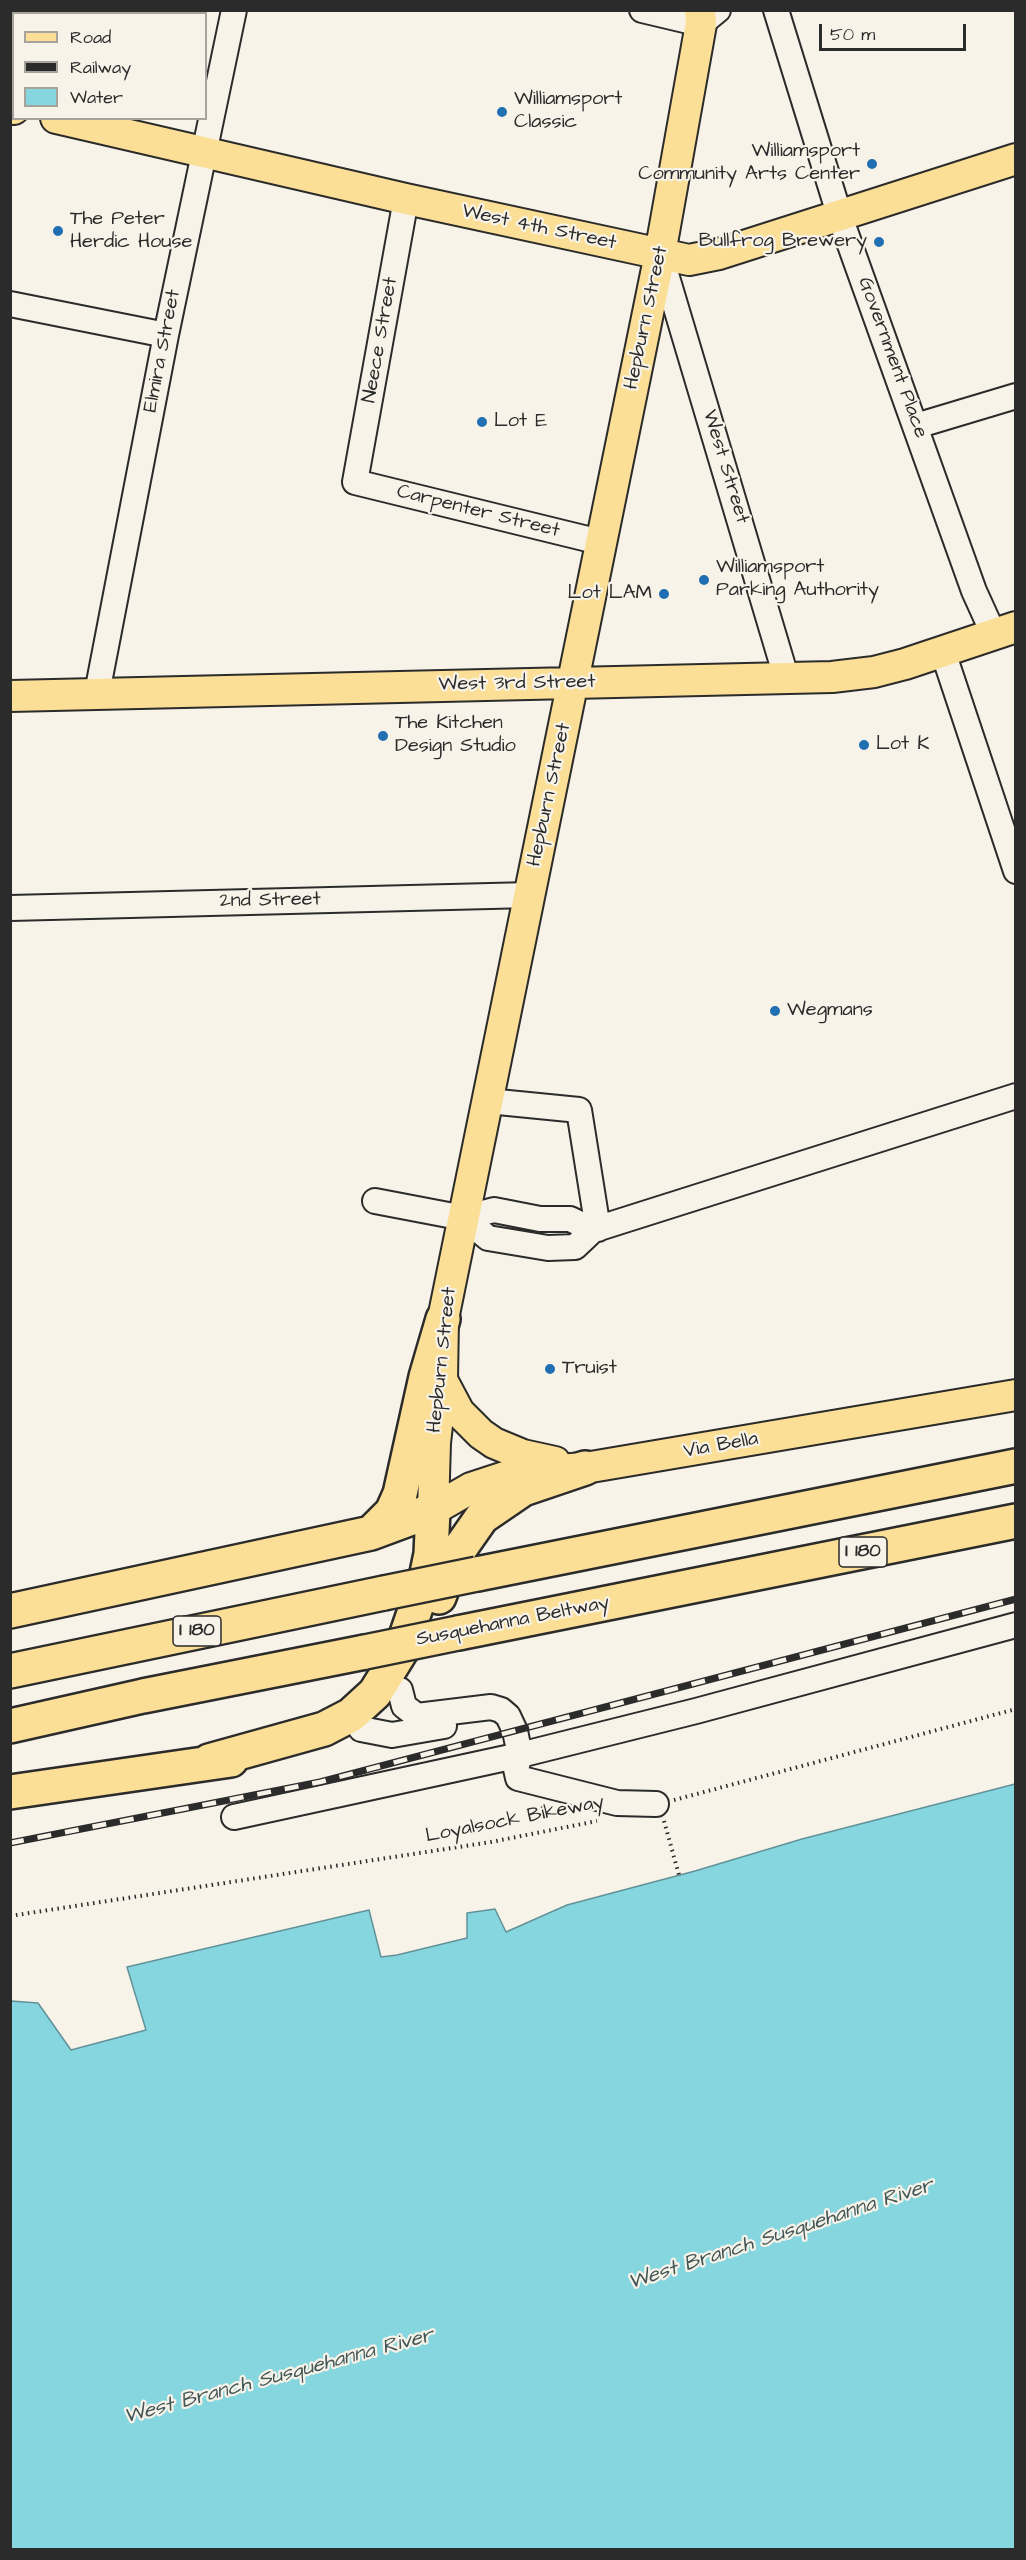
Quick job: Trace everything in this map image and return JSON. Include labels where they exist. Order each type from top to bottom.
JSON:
[{"type":"highway","points":[[371,1533],[392,1512],[400,1494],[426,1377],[443,1319]]},
{"type":"highway","name":"I 180","points":[[10,1671],[132,1644],[1016,1466]]},
{"type":"highway","points":[[10,1792],[209,1761],[298,1755],[331,1745],[361,1729],[400,1690],[417,1657],[454,1557],[471,1529],[509,1496],[585,1468]]},
{"type":"highway","points":[[10,1611],[371,1533],[433,1510],[431,1554],[426,1578],[400,1651],[375,1693],[351,1715],[324,1729],[209,1761]]},
{"type":"highway","name":"Susquehanna Beltway","points":[[10,1726],[143,1696],[1016,1521]]},
{"type":"main road","name":"Hepburn Street","points":[[433,1510],[435,1443],[442,1380],[443,1319],[660,254],[706,15]]},
{"type":"main road","name":"West 4th Street","points":[[65,120],[406,199],[689,260],[719,254],[840,217],[1016,159]]},
{"type":"main road","name":"West 3rd Street","points":[[10,696],[788,680],[874,672],[1005,631]]},
{"type":"main road","points":[[442,1380],[459,1412],[494,1443],[523,1455],[585,1468]]},
{"type":"main road","name":"Via Bella","points":[[433,1510],[471,1488],[502,1477],[532,1471],[585,1468],[1016,1395]]},
{"type":"street","name":"Elmira Street","points":[[97,693],[166,335],[234,10]]},
{"type":"street","points":[[642,10],[706,15]]},
{"type":"street","name":"Government Place","points":[[776,10],[840,217],[974,591],[1005,631]]},
{"type":"street","name":"Neece Street","points":[[355,482],[406,199]]},
{"type":"street","name":"West Street","points":[[660,254],[788,680]]},
{"type":"street","points":[[10,304],[166,335]]},
{"type":"street","points":[[916,426],[1016,396]]},
{"type":"street","name":"Carpenter Street","points":[[355,482],[600,542]]},
{"type":"street","points":[[943,652],[1016,871]]},
{"type":"street","name":"2nd Street","points":[[10,908],[530,895]]},
{"type":"street","points":[[375,1200],[464,1218],[488,1238],[548,1248],[575,1247],[595,1230],[1016,1096]]},
{"type":"street","points":[[488,1101],[579,1110],[595,1230]]},
{"type":"street","points":[[234,1817],[520,1755],[696,1711],[1016,1625]]},
{"type":"street","points":[[400,1690],[404,1706],[417,1716],[491,1707],[508,1716],[515,1731],[520,1755],[516,1769],[518,1778],[617,1803],[656,1804]]},
{"type":"street","points":[[361,1729],[393,1735],[508,1716]]},
{"type":"path","points":[[680,1875],[661,1810],[656,1804],[1016,1709]]},
{"type":"path","name":"Loyalsock Bikeway","points":[[10,1916],[490,1842],[600,1820]]},
{"type":"water","name":"West Branch Susquehanna River","points":[[1015,1784],[1015,2549],[11,2549],[11,2001],[38,2003],[71,2050],[146,2030],[127,1967],[369,1910],[381,1957],[397,1955],[467,1938],[467,1913],[495,1909],[506,1932],[567,1905],[695,1871],[802,1839]]},
{"type":"railway","points":[[10,1843],[320,1782],[1016,1599]]},
{"type":"place","name":"Williamsport Classic","points":[[502,112]]},
{"type":"place","name":"Williamsport Community Arts Center","points":[[872,164]]},
{"type":"place","name":"The Peter Herdic House","points":[[58,231]]},
{"type":"place","name":"Bullfrog Brewery","points":[[879,242]]},
{"type":"place","name":"Lot E","points":[[482,422]]},
{"type":"place","name":"Williamsport Parking Authority","points":[[704,580]]},
{"type":"place","name":"Lot LAM","points":[[664,594]]},
{"type":"place","name":"The Kitchen Design Studio","points":[[383,736]]},
{"type":"place","name":"Lot K","points":[[864,745]]},
{"type":"place","name":"Wegmans","points":[[775,1011]]},
{"type":"place","name":"Truist","points":[[550,1369]]}]
